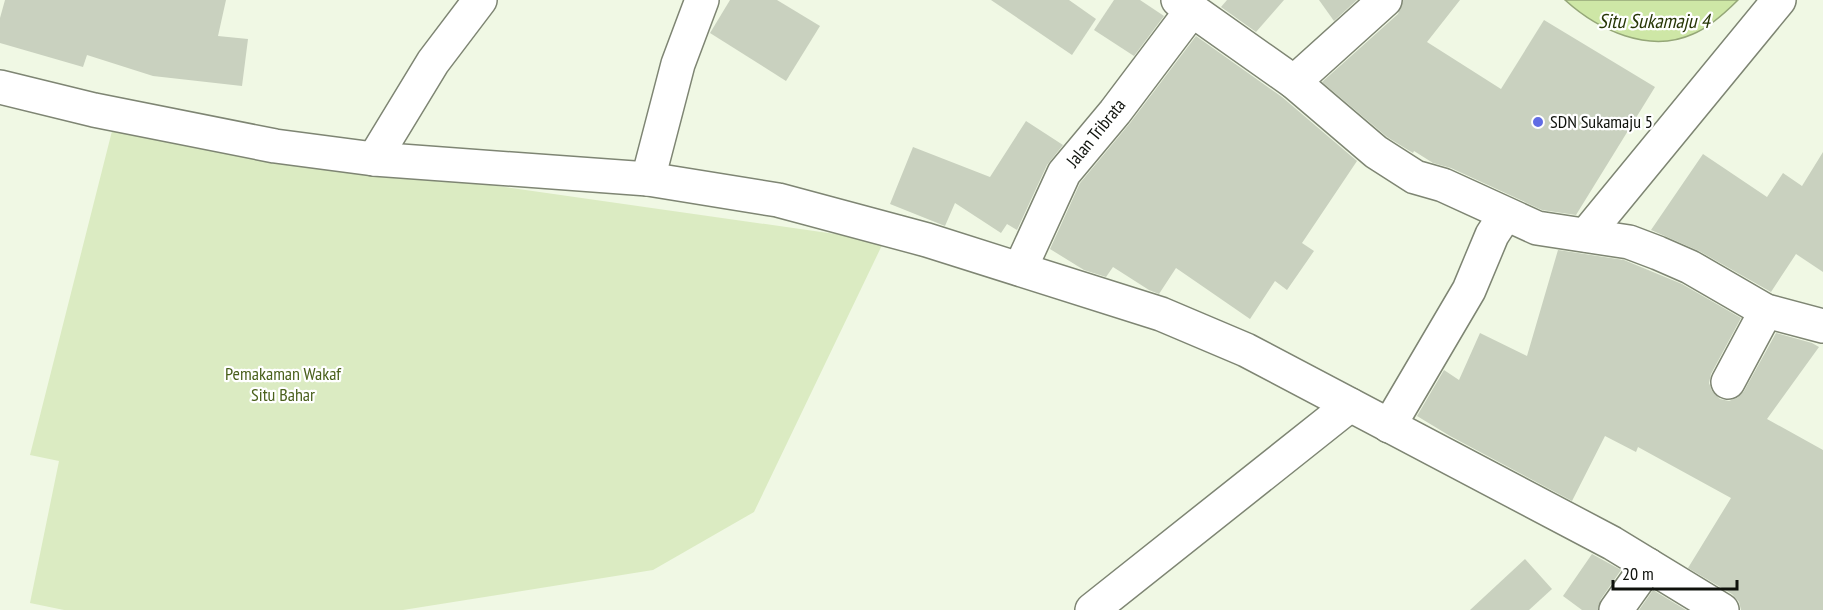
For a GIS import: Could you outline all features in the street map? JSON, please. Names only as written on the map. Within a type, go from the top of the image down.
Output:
[{"type":"street","points":[[374,159],[433,62],[480,0]]},
{"type":"street","points":[[648,179],[678,64],[702,0]]},
{"type":"street","points":[[1294,82],[1385,0]]},
{"type":"street","points":[[1586,235],[1779,0]]},
{"type":"street","points":[[1200,7],[1390,162],[1415,177],[1443,185],[1537,228],[1629,242],[1690,267],[1766,310],[1823,326]]},
{"type":"street","name":"Jalan Tribrata","points":[[1020,269],[1064,173],[1200,7]]},
{"type":"street","points":[[0,87],[94,110],[275,146],[374,159],[648,179],[778,200],[927,240],[1161,314],[1246,350],[1612,543],[1722,610]]},
{"type":"street","points":[[1389,426],[1469,290],[1492,235],[1505,215]]},
{"type":"street","points":[[1728,382],[1766,310]]},
{"type":"street","points":[[1092,610],[1350,405]]},
{"type":"street","points":[[1616,610],[1648,565]]},
{"type":"green space","name":"Pemakaman Wakaf Situ Bahar","points":[[112,131],[884,241],[754,512],[653,570],[403,610],[64,610],[30,603],[59,461],[30,455]]},
{"type":"water","name":"Situ Sukamaju 4","points":[[1565,0],[1738,0],[1717,19],[1699,31],[1676,40],[1659,41],[1625,36],[1608,29],[1578,11]]},
{"type":"building","points":[[5,0],[226,0],[218,36],[248,39],[242,86],[153,76],[87,55],[83,67],[0,43],[0,18]]},
{"type":"building","points":[[730,0],[777,0],[820,26],[786,81],[710,33]]},
{"type":"building","points":[[991,0],[1069,0],[1096,19],[1072,55]]},
{"type":"building","points":[[1114,0],[1140,0],[1164,16],[1134,56],[1094,30]]},
{"type":"building","points":[[1227,0],[1284,0],[1256,32],[1221,7]]},
{"type":"building","points":[[1319,0],[1357,0],[1334,21]]},
{"type":"building","name":"SDN Sukamaju 5","points":[[1403,0],[1460,0],[1427,42],[1501,89],[1544,20],[1655,87],[1576,215],[1542,210],[1451,168],[1433,163],[1414,151],[1413,153],[1387,137],[1322,82],[1398,14]]},
{"type":"building","points":[[1196,36],[1282,97],[1357,161],[1302,243],[1314,251],[1287,290],[1275,281],[1250,319],[1176,268],[1159,294],[1113,267],[1106,277],[1084,270],[1050,249],[1080,183],[1130,123]]},
{"type":"building","points":[[1026,121],[1063,145],[1047,165],[1017,230],[1007,224],[1001,233],[955,203],[945,226],[890,204],[913,147],[990,177]]},
{"type":"building","points":[[1823,152],[1823,272],[1796,254],[1771,292],[1699,251],[1651,230],[1703,154],[1767,197],[1783,173],[1802,186]]},
{"type":"building","points":[[1558,250],[1624,260],[1682,284],[1741,318],[1711,374],[1709,383],[1712,391],[1720,399],[1729,401],[1737,398],[1744,391],[1776,333],[1819,347],[1767,419],[1823,450],[1823,610],[1741,610],[1739,602],[1732,594],[1688,568],[1731,498],[1638,447],[1636,452],[1605,436],[1572,501],[1417,416],[1444,370],[1459,380],[1480,333],[1527,356]]},
{"type":"building","points":[[1592,554],[1621,570],[1601,599],[1598,610],[1582,610],[1563,596]]},
{"type":"building","points":[[1525,559],[1552,589],[1529,610],[1470,610]]},
{"type":"building","points":[[1653,590],[1686,610],[1639,610]]},
{"type":"place","name":"SDN Sukamaju 5","points":[[1538,122]]}]
